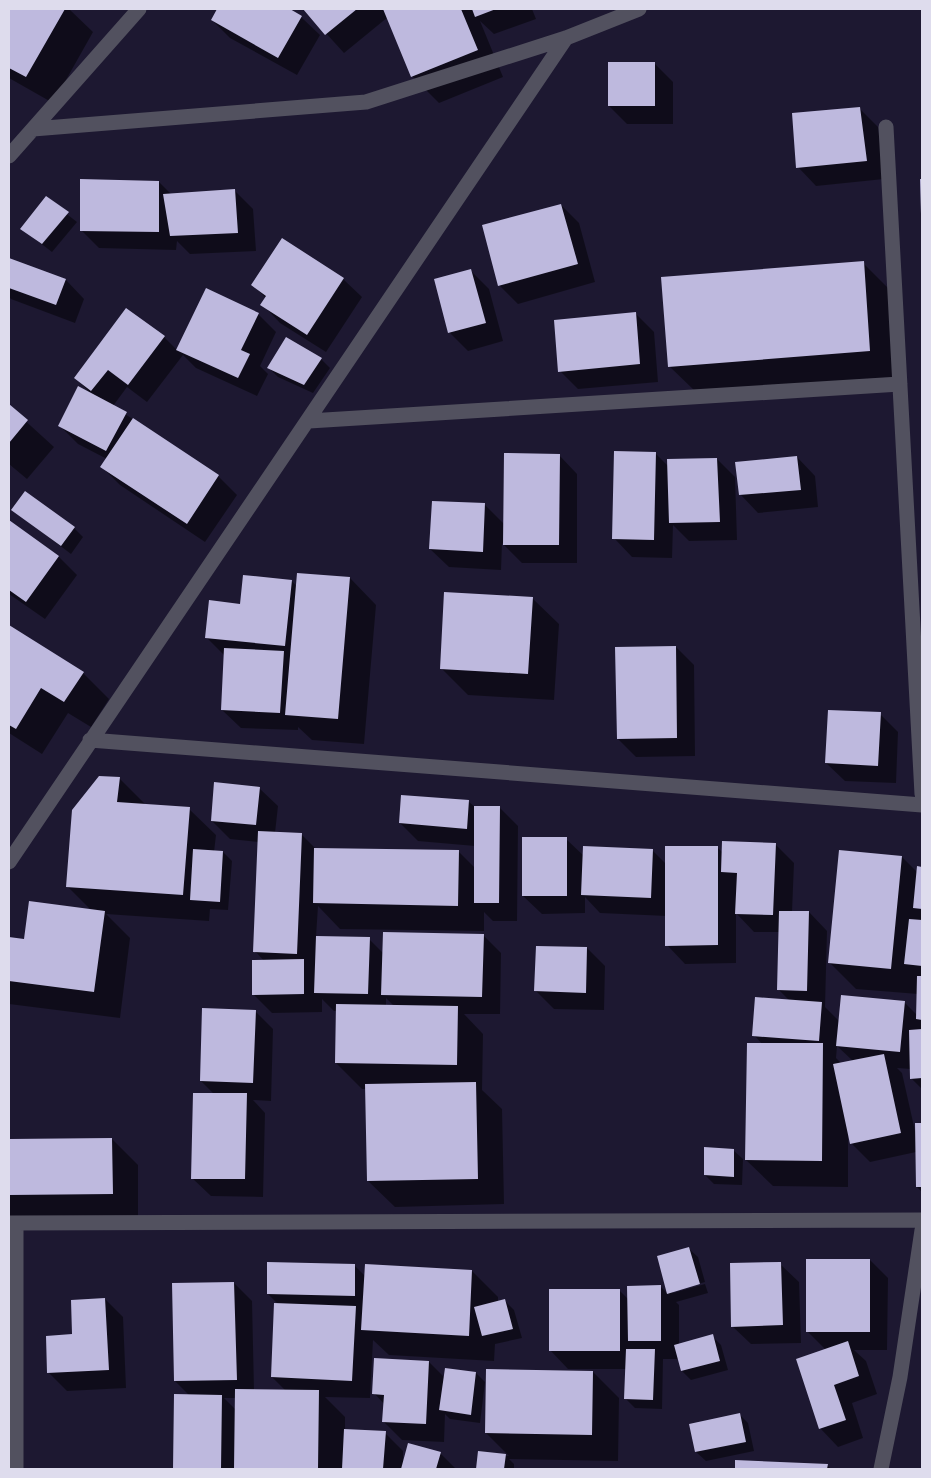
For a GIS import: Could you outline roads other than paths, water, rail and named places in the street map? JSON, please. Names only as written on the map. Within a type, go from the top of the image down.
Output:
[{"type":"street","points":[[9,156],[139,9]]},
{"type":"street","points":[[33,129],[366,102],[566,38],[639,9]]},
{"type":"street","points":[[9,862],[90,740],[309,421],[566,38]]},
{"type":"street","points":[[886,126],[922,794]]},
{"type":"street","points":[[309,421],[900,384]]},
{"type":"street","points":[[90,740],[922,805]]},
{"type":"street","points":[[16,1469],[13,1223],[922,1220]]},
{"type":"street","points":[[881,1469],[900,1377],[922,1230]]}]
